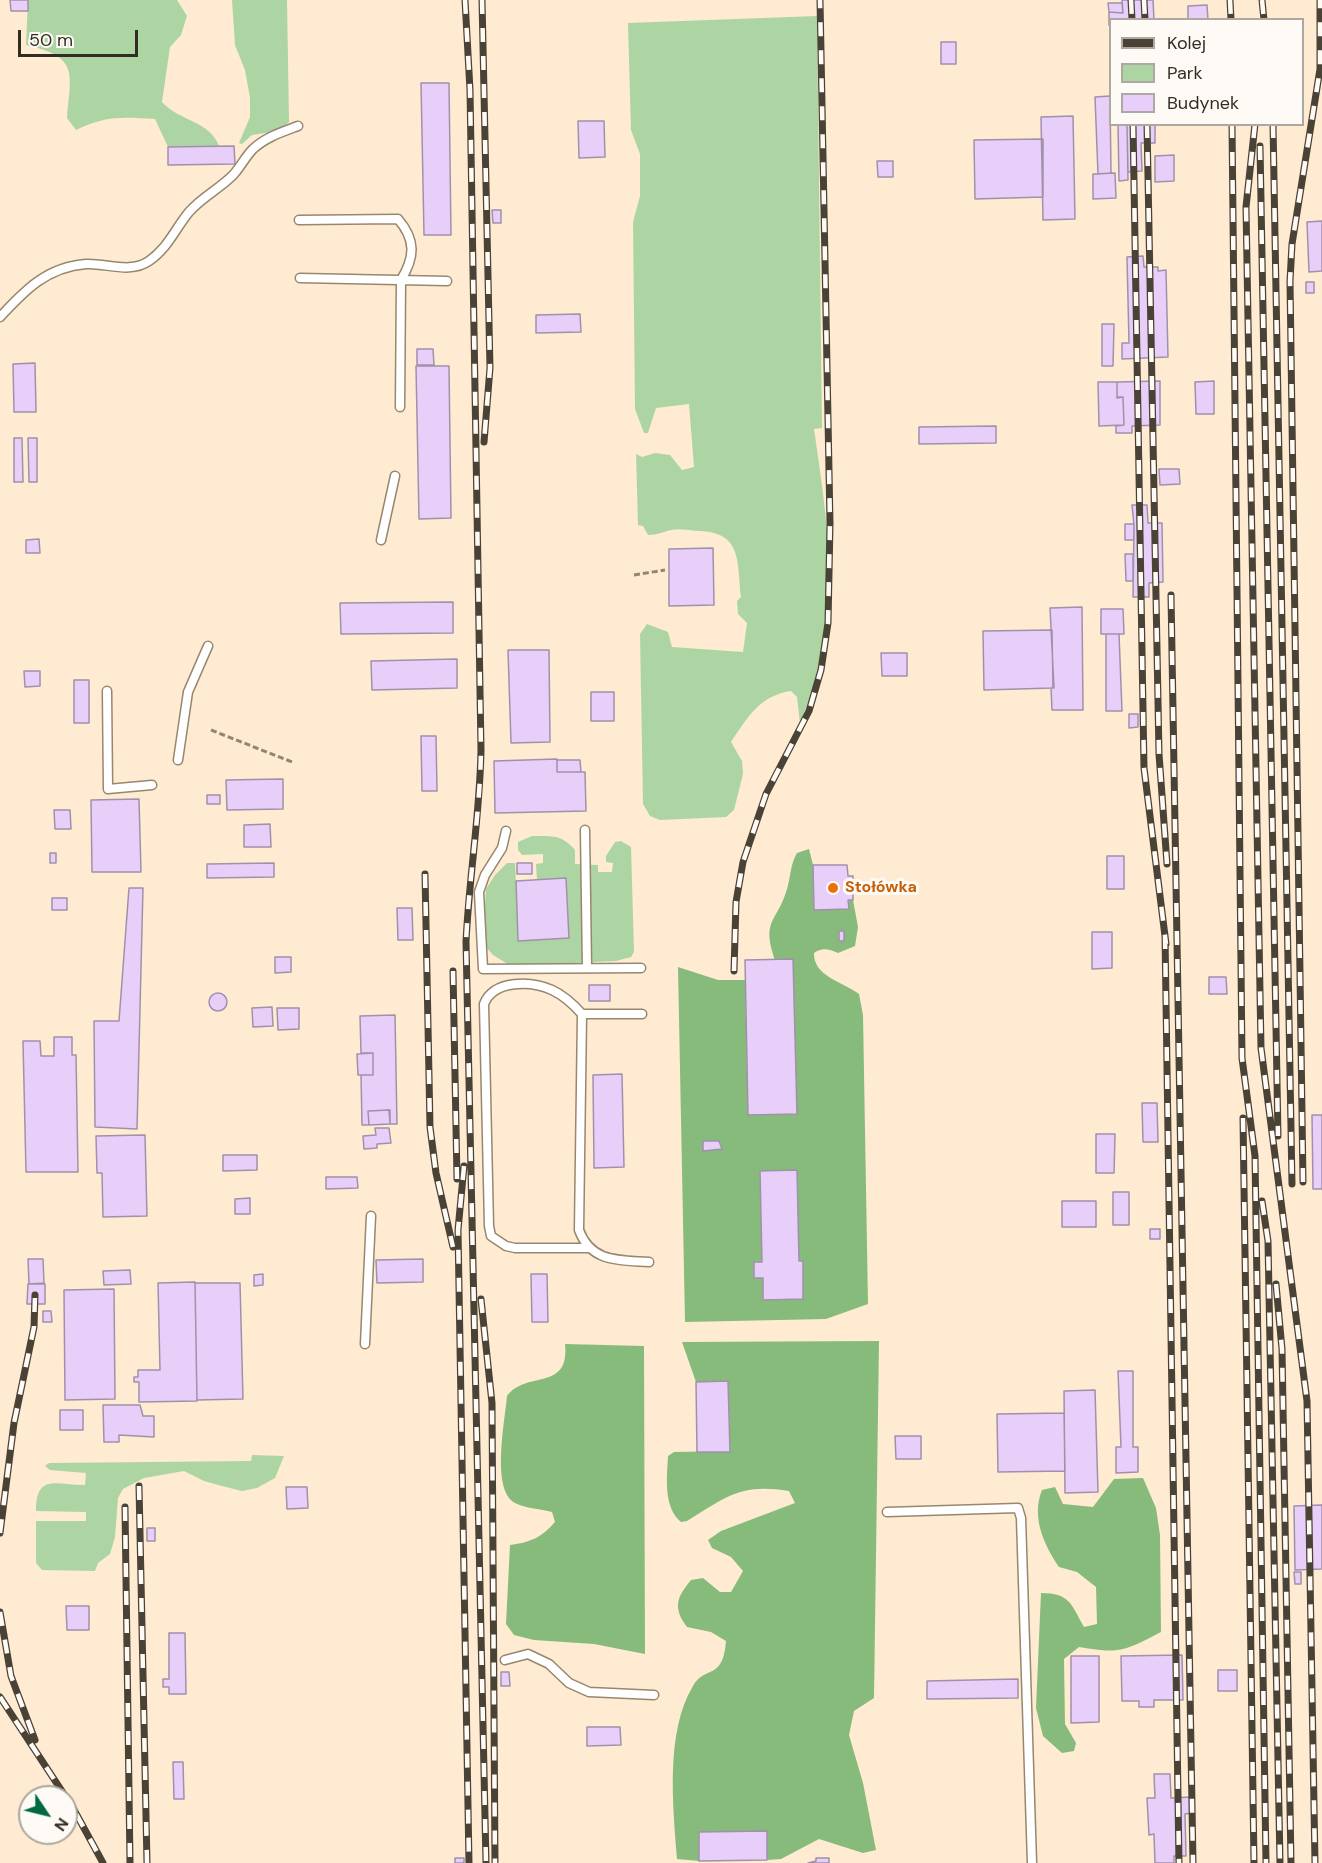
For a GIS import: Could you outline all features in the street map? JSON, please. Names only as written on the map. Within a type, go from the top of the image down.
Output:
[{"type":"lane","points":[[0,317],[27,287],[54,270],[88,264],[119,268],[147,263],[171,241],[188,214],[207,194],[233,175],[253,149],[272,135],[298,126]]},
{"type":"lane","points":[[299,220],[398,219],[408,231],[413,247],[411,264],[401,280],[400,407]]},
{"type":"lane","points":[[300,278],[447,281]]},
{"type":"lane","points":[[381,540],[395,476]]},
{"type":"lane","points":[[178,760],[188,692],[208,646]]},
{"type":"lane","points":[[107,692],[108,789],[152,785]]},
{"type":"lane","points":[[585,830],[587,968]]},
{"type":"lane","points":[[506,831],[502,848],[485,875],[479,892],[483,969],[641,968]]},
{"type":"lane","points":[[589,1248],[506,1246],[491,1236],[484,1004],[487,997],[504,986],[537,985],[563,996],[582,1014],[642,1014]]},
{"type":"lane","points":[[582,1014],[579,1230],[589,1248],[604,1258],[649,1262]]},
{"type":"lane","points":[[365,1344],[371,1216]]},
{"type":"lane","points":[[887,1512],[1018,1508],[1021,1518],[1032,1863]]},
{"type":"lane","points":[[505,1660],[528,1654],[549,1664],[569,1683],[589,1692],[654,1695]]},
{"type":"path","points":[[634,575],[665,570]]},
{"type":"path","points":[[211,730],[292,762]]},
{"type":"green space","points":[[28,0],[177,0],[187,16],[181,35],[170,47],[162,102],[209,131],[219,146],[168,147],[155,119],[106,119],[76,130],[67,118],[70,89],[68,69],[55,55],[26,45]]},
{"type":"green space","points":[[232,0],[287,0],[289,122],[279,131],[252,135],[242,144],[239,143],[250,117],[250,98],[245,70],[235,45]]},
{"type":"green space","points":[[817,16],[822,428],[814,429],[828,549],[829,598],[823,648],[800,724],[797,697],[791,691],[762,703],[743,724],[731,742],[742,761],[743,774],[734,810],[726,817],[660,820],[650,816],[643,804],[640,634],[647,624],[668,632],[672,647],[743,652],[747,623],[738,614],[737,601],[741,597],[738,562],[731,544],[724,537],[714,533],[678,529],[648,535],[643,526],[638,525],[636,454],[642,457],[655,453],[670,455],[682,470],[694,467],[689,404],[656,408],[648,433],[644,433],[635,409],[633,222],[640,196],[640,154],[631,130],[628,23]]},
{"type":"green space","points":[[532,836],[556,837],[565,841],[575,850],[575,864],[598,865],[598,872],[612,872],[613,863],[606,862],[606,856],[615,842],[621,841],[631,847],[634,952],[631,957],[616,961],[511,966],[493,955],[487,948],[483,937],[486,889],[507,863],[515,863],[519,941],[569,938],[566,879],[537,880],[536,864],[543,863],[543,854],[522,855],[518,850],[518,842]]},
{"type":"green space","points":[[809,849],[813,865],[814,910],[848,909],[848,900],[853,900],[858,927],[855,946],[838,953],[826,949],[814,953],[818,967],[824,973],[859,994],[863,1015],[868,1304],[826,1319],[685,1322],[678,967],[718,980],[745,980],[748,1114],[796,1114],[793,959],[775,960],[771,947],[770,928],[787,889],[795,857],[797,853]]},
{"type":"green space","points":[[879,1341],[874,1698],[854,1711],[849,1735],[863,1783],[876,1850],[863,1853],[819,1839],[781,1859],[767,1860],[767,1831],[700,1832],[699,1861],[677,1859],[673,1770],[678,1725],[693,1686],[721,1662],[726,1641],[711,1632],[687,1627],[678,1609],[679,1598],[691,1580],[703,1578],[720,1592],[731,1592],[743,1571],[731,1557],[712,1548],[708,1540],[721,1531],[795,1503],[789,1491],[758,1489],[735,1494],[687,1521],[681,1522],[675,1516],[667,1491],[668,1456],[674,1452],[730,1451],[728,1382],[696,1382],[682,1342]]},
{"type":"green space","points":[[565,1344],[644,1346],[645,1654],[594,1644],[534,1640],[514,1635],[506,1624],[510,1545],[535,1538],[555,1522],[552,1512],[516,1503],[506,1493],[502,1481],[501,1451],[507,1396],[515,1388],[554,1375],[561,1369],[565,1359]]},
{"type":"green space","points":[[252,1455],[284,1456],[275,1478],[257,1488],[242,1491],[204,1481],[184,1471],[144,1478],[123,1489],[118,1498],[115,1537],[110,1554],[98,1563],[95,1571],[42,1570],[36,1563],[36,1521],[86,1521],[86,1512],[36,1511],[37,1499],[44,1486],[57,1483],[85,1485],[86,1473],[50,1470],[45,1466],[49,1463],[251,1461]]},
{"type":"green space","points":[[1143,1478],[1156,1508],[1160,1535],[1161,1632],[1122,1649],[1104,1650],[1079,1647],[1064,1659],[1065,1724],[1076,1743],[1074,1751],[1062,1753],[1043,1736],[1036,1708],[1041,1593],[1058,1595],[1068,1601],[1084,1627],[1097,1624],[1096,1587],[1077,1572],[1059,1567],[1048,1549],[1041,1530],[1039,1500],[1042,1490],[1055,1487],[1063,1504],[1093,1507],[1114,1479]]},
{"type":"building","points":[[10,0],[28,0],[28,11],[11,11]]},
{"type":"building","points":[[1122,0],[1153,0],[1154,18],[1109,18],[1109,12],[1123,13]]},
{"type":"building","points":[[1108,3],[1122,3],[1123,13],[1109,12]]},
{"type":"building","points":[[1207,5],[1208,18],[1188,18],[1188,6]]},
{"type":"building","points":[[941,42],[956,42],[956,64],[941,64]]},
{"type":"building","points":[[421,83],[449,83],[451,235],[424,235]]},
{"type":"building","points":[[1109,96],[1111,173],[1098,174],[1095,97]]},
{"type":"building","points":[[1073,116],[1075,219],[1043,220],[1041,117]]},
{"type":"building","points":[[578,121],[604,121],[605,157],[579,158]]},
{"type":"building","points":[[1118,126],[1127,126],[1128,180],[1119,181]]},
{"type":"building","points":[[1127,126],[1155,126],[1155,143],[1141,143],[1142,171],[1128,172]]},
{"type":"building","points":[[1043,139],[1043,197],[975,199],[974,140]]},
{"type":"building","points":[[234,146],[235,164],[168,165],[168,147]]},
{"type":"building","points":[[1174,155],[1174,181],[1155,182],[1155,156]]},
{"type":"building","points":[[877,161],[893,161],[893,177],[878,177]]},
{"type":"building","points":[[1115,173],[1116,198],[1093,199],[1093,174]]},
{"type":"building","points":[[492,210],[501,210],[501,223],[493,223]]},
{"type":"building","points":[[1322,221],[1322,271],[1309,272],[1307,222]]},
{"type":"building","points":[[1143,256],[1144,267],[1158,267],[1158,271],[1166,270],[1168,357],[1122,359],[1122,343],[1129,343],[1127,257]]},
{"type":"building","points":[[1306,282],[1314,282],[1314,293],[1306,293]]},
{"type":"building","points":[[580,314],[581,332],[536,333],[536,315]]},
{"type":"building","points":[[1102,324],[1114,324],[1113,366],[1102,366]]},
{"type":"building","points":[[417,349],[433,349],[434,365],[417,365]]},
{"type":"building","points":[[35,363],[36,412],[14,412],[13,364]]},
{"type":"building","points":[[416,366],[449,366],[451,518],[419,519]]},
{"type":"building","points":[[1160,381],[1160,425],[1132,426],[1132,433],[1116,433],[1116,426],[1124,425],[1123,397],[1117,397],[1117,382]]},
{"type":"building","points":[[1214,381],[1214,414],[1196,414],[1195,382]]},
{"type":"building","points":[[1098,382],[1117,382],[1117,398],[1123,397],[1124,425],[1099,426]]},
{"type":"building","points":[[996,426],[996,443],[919,444],[919,427]]},
{"type":"building","points":[[14,438],[22,438],[23,482],[14,482]]},
{"type":"building","points":[[28,438],[37,438],[37,482],[29,482]]},
{"type":"building","points":[[1159,469],[1179,469],[1180,484],[1160,485]]},
{"type":"building","points":[[1132,505],[1147,505],[1148,523],[1162,523],[1163,582],[1149,583],[1149,597],[1133,597]]},
{"type":"building","points":[[1125,524],[1134,524],[1134,540],[1125,540]]},
{"type":"building","points":[[39,539],[40,553],[26,553],[26,540]]},
{"type":"building","points":[[713,548],[714,605],[669,606],[669,549]]},
{"type":"building","points":[[1125,554],[1133,554],[1133,581],[1126,581]]},
{"type":"building","points":[[453,602],[453,633],[341,634],[340,603]]},
{"type":"building","points":[[1082,607],[1083,710],[1052,710],[1051,688],[1054,688],[1050,608]]},
{"type":"building","points":[[1101,609],[1123,609],[1124,634],[1101,634]]},
{"type":"building","points":[[1052,630],[1053,688],[984,690],[983,631]]},
{"type":"building","points":[[1106,634],[1119,634],[1122,711],[1106,711]]},
{"type":"building","points":[[508,650],[549,650],[550,742],[511,743]]},
{"type":"building","points":[[881,653],[907,653],[907,676],[882,676]]},
{"type":"building","points":[[457,659],[457,688],[372,690],[371,661]]},
{"type":"building","points":[[24,671],[40,671],[40,686],[25,687]]},
{"type":"building","points":[[74,680],[89,680],[89,723],[74,723]]},
{"type":"building","points":[[591,692],[614,692],[614,721],[591,721]]},
{"type":"building","points":[[1129,714],[1138,714],[1138,727],[1129,728]]},
{"type":"building","points":[[421,736],[436,736],[437,791],[422,791]]},
{"type":"building","points":[[557,759],[557,772],[585,772],[586,811],[495,813],[494,761]]},
{"type":"building","points":[[557,760],[580,760],[581,772],[557,772]]},
{"type":"building","points":[[283,779],[283,809],[227,810],[226,780]]},
{"type":"building","points":[[207,795],[220,795],[220,804],[207,804]]},
{"type":"building","points":[[139,799],[141,872],[92,872],[91,800]]},
{"type":"building","points":[[54,810],[70,810],[71,829],[55,829]]},
{"type":"building","points":[[270,824],[271,847],[244,847],[244,825]]},
{"type":"building","points":[[50,853],[56,853],[56,863],[50,863]]},
{"type":"building","points":[[1107,856],[1124,856],[1124,889],[1107,889]]},
{"type":"building","points":[[274,863],[274,877],[207,878],[207,864]]},
{"type":"building","points":[[517,863],[532,863],[532,874],[517,874]]},
{"type":"building","points":[[813,865],[847,865],[848,876],[853,876],[853,900],[848,900],[849,909],[814,910]]},
{"type":"building","points":[[566,878],[569,938],[518,941],[516,881]]},
{"type":"building","points":[[129,888],[143,888],[137,1129],[95,1127],[94,1021],[119,1021]]},
{"type":"building","points":[[52,898],[67,898],[67,910],[52,910]]},
{"type":"building","points":[[397,908],[412,908],[413,940],[398,940]]},
{"type":"building","points":[[839,931],[844,931],[844,941],[839,941]]},
{"type":"building","points":[[1092,932],[1112,932],[1112,968],[1092,969]]},
{"type":"building","points":[[275,957],[291,957],[291,972],[275,973]]},
{"type":"building","points":[[793,959],[797,1114],[748,1115],[745,960]]},
{"type":"building","points":[[1209,977],[1226,977],[1227,994],[1209,994]]},
{"type":"building","points":[[589,985],[610,985],[610,1001],[589,1001]]},
{"type":"building","points":[[218,993],[224,996],[227,1002],[224,1008],[218,1011],[212,1008],[209,1002],[212,996]]},
{"type":"building","points":[[272,1007],[273,1026],[253,1027],[252,1008]]},
{"type":"building","points":[[277,1008],[299,1008],[299,1029],[278,1030]]},
{"type":"building","points":[[395,1015],[397,1124],[390,1124],[390,1110],[368,1111],[369,1125],[362,1125],[361,1075],[373,1075],[373,1053],[361,1053],[360,1016]]},
{"type":"building","points":[[54,1037],[72,1037],[72,1055],[76,1055],[78,1172],[26,1172],[23,1041],[40,1041],[41,1056],[54,1056]]},
{"type":"building","points":[[373,1053],[373,1075],[358,1075],[357,1054]]},
{"type":"building","points":[[622,1074],[624,1167],[594,1168],[593,1075]]},
{"type":"building","points":[[1142,1103],[1157,1103],[1158,1142],[1143,1142]]},
{"type":"building","points":[[389,1110],[390,1124],[369,1125],[368,1111]]},
{"type":"building","points":[[1312,1115],[1322,1115],[1322,1189],[1313,1189]]},
{"type":"building","points":[[375,1128],[389,1128],[391,1143],[377,1144],[377,1148],[364,1149],[363,1136],[376,1135]]},
{"type":"building","points":[[1096,1134],[1115,1134],[1114,1173],[1096,1173]]},
{"type":"building","points":[[145,1135],[147,1216],[103,1217],[102,1173],[97,1173],[96,1136]]},
{"type":"building","points":[[703,1141],[719,1141],[722,1149],[703,1151]]},
{"type":"building","points":[[223,1155],[257,1155],[257,1170],[223,1171]]},
{"type":"building","points":[[797,1170],[799,1261],[803,1261],[803,1299],[763,1300],[763,1278],[754,1278],[754,1262],[762,1262],[760,1171]]},
{"type":"building","points":[[326,1177],[357,1177],[358,1188],[326,1189]]},
{"type":"building","points":[[1113,1192],[1129,1192],[1129,1225],[1113,1225]]},
{"type":"building","points":[[250,1198],[250,1214],[235,1214],[235,1199]]},
{"type":"building","points":[[1062,1201],[1096,1201],[1096,1227],[1062,1227]]},
{"type":"building","points":[[1150,1229],[1160,1229],[1160,1239],[1150,1239]]},
{"type":"building","points":[[28,1259],[43,1259],[44,1283],[29,1284]]},
{"type":"building","points":[[423,1259],[423,1282],[377,1283],[376,1260]]},
{"type":"building","points":[[130,1270],[131,1284],[104,1285],[103,1271]]},
{"type":"building","points":[[263,1274],[263,1285],[254,1286],[254,1275]]},
{"type":"building","points":[[531,1274],[547,1274],[548,1322],[532,1322]]},
{"type":"building","points":[[195,1282],[197,1401],[139,1402],[139,1382],[134,1382],[134,1377],[138,1377],[138,1370],[160,1370],[158,1283]]},
{"type":"building","points":[[195,1283],[240,1283],[243,1399],[197,1400]]},
{"type":"building","points":[[28,1284],[45,1284],[45,1304],[27,1304]]},
{"type":"building","points":[[114,1289],[115,1399],[65,1400],[64,1290]]},
{"type":"building","points":[[43,1311],[51,1311],[52,1322],[43,1322]]},
{"type":"building","points":[[1118,1371],[1133,1371],[1133,1447],[1138,1447],[1138,1472],[1116,1473],[1116,1447],[1121,1447]]},
{"type":"building","points":[[728,1381],[730,1452],[697,1452],[696,1382]]},
{"type":"building","points":[[1095,1390],[1098,1492],[1065,1493],[1064,1391]]},
{"type":"building","points":[[103,1405],[140,1405],[143,1416],[154,1416],[154,1437],[119,1435],[119,1442],[104,1442]]},
{"type":"building","points":[[60,1410],[83,1410],[83,1430],[60,1430]]},
{"type":"building","points":[[1064,1413],[1065,1471],[998,1472],[997,1414]]},
{"type":"building","points":[[895,1436],[921,1436],[921,1459],[896,1459]]},
{"type":"building","points":[[286,1487],[307,1487],[308,1508],[287,1509]]},
{"type":"building","points":[[1322,1505],[1322,1569],[1295,1570],[1294,1506]]},
{"type":"building","points":[[147,1528],[155,1528],[155,1541],[147,1541]]},
{"type":"building","points":[[1294,1572],[1301,1572],[1301,1584],[1295,1584]]},
{"type":"building","points":[[66,1606],[89,1606],[89,1630],[67,1630]]},
{"type":"building","points":[[169,1633],[185,1633],[186,1694],[169,1694],[169,1687],[163,1687],[163,1679],[169,1679]]},
{"type":"building","points":[[1182,1655],[1183,1700],[1154,1700],[1154,1707],[1139,1707],[1139,1701],[1122,1701],[1121,1656]]},
{"type":"building","points":[[1071,1656],[1099,1656],[1099,1722],[1071,1723]]},
{"type":"building","points":[[1218,1670],[1237,1670],[1237,1691],[1218,1691]]},
{"type":"building","points":[[501,1672],[509,1672],[510,1686],[501,1686]]},
{"type":"building","points":[[1018,1679],[1018,1698],[927,1699],[927,1681]]},
{"type":"building","points":[[587,1727],[620,1727],[621,1745],[587,1746]]},
{"type":"building","points":[[173,1762],[183,1762],[184,1799],[174,1799]]},
{"type":"building","points":[[1154,1774],[1170,1774],[1171,1798],[1191,1797],[1192,1813],[1185,1814],[1186,1856],[1174,1856],[1174,1863],[1155,1863],[1154,1834],[1149,1835],[1147,1798],[1155,1798]]},
{"type":"building","points":[[767,1831],[767,1860],[699,1861],[699,1832]]},
{"type":"building","points":[[455,1858],[464,1858],[464,1863],[455,1863]]},
{"type":"building","points":[[816,1858],[829,1858],[829,1863],[808,1863],[816,1861]]},
{"type":"railway","points":[[465,0],[470,90],[481,750],[466,942],[486,1863]]},
{"type":"railway","points":[[482,0],[490,368],[484,442]]},
{"type":"railway","points":[[734,971],[736,902],[743,862],[766,794],[809,711],[821,670],[828,623],[830,523],[820,0]]},
{"type":"railway","points":[[1131,0],[1132,18]]},
{"type":"railway","points":[[1144,0],[1145,18]]},
{"type":"railway","points":[[1230,0],[1231,18]]},
{"type":"railway","points":[[1262,0],[1264,18]]},
{"type":"railway","points":[[1303,1182],[1290,281],[1292,244],[1320,69],[1320,0]]},
{"type":"railway","points":[[1133,126],[1144,768],[1166,944]]},
{"type":"railway","points":[[1147,126],[1159,754],[1167,864]]},
{"type":"railway","points":[[1232,126],[1242,1058],[1255,1156],[1266,1863]]},
{"type":"railway","points":[[1255,126],[1246,207],[1261,1048],[1307,1401],[1315,1863]]},
{"type":"railway","points":[[1273,126],[1292,1184]]},
{"type":"railway","points":[[1260,146],[1278,1136]]},
{"type":"railway","points":[[1171,595],[1193,1863]]},
{"type":"railway","points":[[425,874],[430,1127],[436,1173],[453,1247]]},
{"type":"railway","points":[[1165,935],[1179,1863]]},
{"type":"railway","points":[[453,971],[457,1179]]},
{"type":"railway","points":[[1243,1118],[1254,1863]]},
{"type":"railway","points":[[464,1166],[458,1230],[469,1863]]},
{"type":"railway","points":[[1262,1201],[1268,1241],[1280,1863]]},
{"type":"railway","points":[[1276,1284],[1282,1349],[1291,1863]]},
{"type":"railway","points":[[0,1533],[14,1423],[34,1327],[35,1295]]},
{"type":"railway","points":[[481,1299],[492,1403],[495,1863]]},
{"type":"railway","points":[[139,1486],[147,1863]]},
{"type":"railway","points":[[125,1507],[130,1863]]},
{"type":"railway","points":[[0,1612],[11,1676],[35,1740]]},
{"type":"railway","points":[[0,1697],[73,1808],[103,1863]]},
{"type":"place","name":"Stołówka","points":[[833,888]]}]
